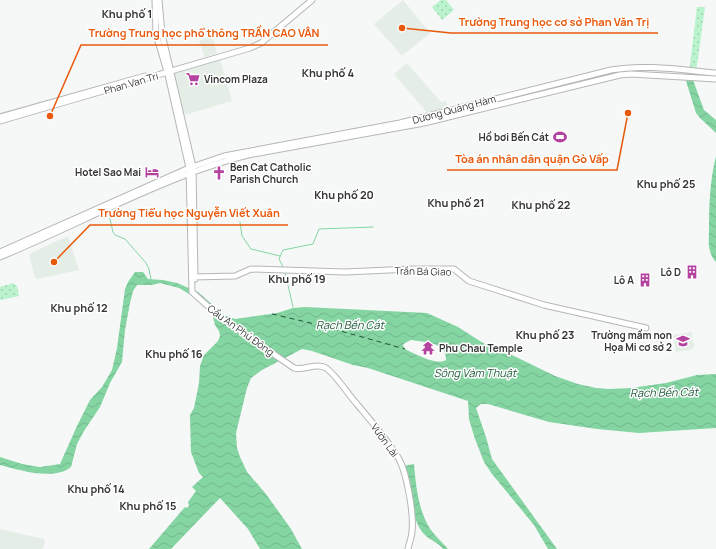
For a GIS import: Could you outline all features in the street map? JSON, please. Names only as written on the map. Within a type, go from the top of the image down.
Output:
[{"type":"street","points":[[155,0],[156,34],[169,71]]},
{"type":"street","points":[[159,0],[162,34],[191,170],[193,277]]},
{"type":"street","points":[[102,90],[151,74],[169,71],[250,48],[261,43],[307,0]]},
{"type":"street","points":[[285,21],[312,0]]},
{"type":"street","points":[[631,67],[631,74]]},
{"type":"street","name":"Dương Quảng Hàm","points":[[397,126],[603,71],[631,67],[716,72]]},
{"type":"street","name":"Phan Van Tri","points":[[0,121],[42,107],[169,71]]},
{"type":"street","name":"Dương Quảng Hàm","points":[[0,257],[65,222],[224,156],[451,117],[612,77],[631,74],[716,79]]},
{"type":"street","points":[[0,117],[42,107]]},
{"type":"street","name":"Dương Quảng Hàm","points":[[0,252],[24,244]]},
{"type":"street","name":"Trần Bá Giao","points":[[193,277],[235,276],[251,269],[291,269],[345,272],[454,269],[469,281],[544,305],[646,328]]},
{"type":"street","name":"Cầu An Phú Đông","points":[[193,277],[193,289],[198,294],[222,315],[295,368]]},
{"type":"street","name":"Vườn Lài","points":[[295,368],[304,369],[319,366],[330,371],[375,426],[398,459],[405,477],[412,514],[412,531],[408,549]]},
{"type":"shaded area","points":[[403,0],[430,33],[402,56],[374,24]]},
{"type":"shaded area","points":[[441,0],[446,0],[454,10],[442,20],[432,7]]},
{"type":"shaded area","points":[[697,7],[705,7],[696,73],[689,73]]},
{"type":"shaded area","points":[[212,36],[217,53],[205,57],[199,41]]},
{"type":"shaded area","name":"Vincom Plaza","points":[[220,59],[232,101],[185,115],[173,73]]},
{"type":"shaded area","points":[[407,63],[441,102],[446,101],[449,111],[429,115],[394,74]]},
{"type":"shaded area","points":[[68,236],[79,270],[38,279],[35,278],[29,254]]},
{"type":"shaded area","points":[[13,283],[17,286],[19,296],[0,300],[0,287]]},
{"type":"shaded area","name":"Trường mầm non Họa Mi cơ sở 2","points":[[692,332],[694,347],[690,350],[676,352],[673,335]]},
{"type":"shaded area","points":[[0,529],[44,539],[45,542],[42,549],[0,549]]},
{"type":"water","points":[[693,80],[704,110],[716,120],[716,133],[696,113],[686,81]]},
{"type":"water","points":[[716,156],[716,262],[710,252],[709,246],[709,211],[712,174]]},
{"type":"water","name":"Sông Vàm Thuật","points":[[135,272],[143,272],[148,279],[177,283],[198,292],[224,315],[235,319],[305,307],[427,313],[458,327],[498,351],[512,355],[555,376],[578,384],[596,388],[631,388],[666,383],[697,375],[716,374],[716,428],[639,433],[597,429],[549,422],[488,404],[481,404],[476,408],[492,459],[557,549],[548,549],[534,525],[484,462],[469,419],[468,401],[368,368],[353,365],[302,349],[262,370],[251,378],[247,388],[236,433],[237,448],[247,472],[266,494],[291,529],[302,549],[260,549],[248,529],[220,498],[171,549],[149,549],[185,507],[187,508],[189,506],[188,502],[196,491],[192,487],[203,477],[199,473],[191,452],[190,415],[194,408],[199,383],[200,366],[204,355],[218,341],[220,336],[215,325],[211,309],[203,302],[179,288],[160,283],[152,285],[137,285],[133,291],[125,330],[122,362],[110,383],[100,407],[77,444],[71,467],[64,471],[46,474],[26,472],[0,465],[0,457],[22,464],[40,467],[60,464],[90,400],[102,387],[112,370],[117,348],[125,289]],"holes":[[[411,340],[428,342],[439,346],[443,350],[446,360],[437,362],[405,349],[403,345]]]},
{"type":"water","points":[[414,464],[418,497],[425,520],[433,533],[448,549],[443,549],[426,536],[416,521],[410,502],[403,466]]},
{"type":"waterway","points":[[108,211],[113,232],[115,235],[125,239],[146,263],[151,279]]},
{"type":"waterway","points":[[240,222],[242,236],[251,249],[280,256]]},
{"type":"waterway","points":[[284,269],[279,259],[283,250],[313,244],[319,229],[373,227]]},
{"type":"waterway","points":[[285,272],[293,307]]},
{"type":"ferry route","points":[[272,314],[319,325],[405,349]]},
{"type":"place","name":"Trường Trung học cơ sở Phan Văn Trị","points":[[402,28]]},
{"type":"place","name":"Vincom Plaza","points":[[193,79]]},
{"type":"place","name":"Tòa án nhân dân quận Gò Vấp","points":[[628,113]]},
{"type":"place","name":"Trường Trung học phổ thông TRẦN CAO VÂN","points":[[50,116]]},
{"type":"place","name":"Hồ bơi Bến Cát","points":[[560,137]]},
{"type":"place","name":"Hotel Sao Mai","points":[[152,172]]},
{"type":"place","name":"Ben Cat Catholic Parish Church","points":[[219,173]]},
{"type":"place","name":"Trường Tiểu học Nguyễn Viết Xuân","points":[[54,262]]},
{"type":"place","name":"Lô D","points":[[692,272]]},
{"type":"place","name":"Lô A","points":[[645,280]]},
{"type":"place","name":"Trường mầm non Họa Mi cơ sở 2","points":[[683,341]]},
{"type":"place","name":"Phu Chau Temple","points":[[428,348]]},
{"type":"district","name":"Khu phố 1","points":[[127,13]]},
{"type":"district","name":"Khu phố 4","points":[[328,72]]},
{"type":"district","name":"Khu phố 25","points":[[666,183]]},
{"type":"district","name":"Khu phố 20","points":[[344,194]]},
{"type":"district","name":"Khu phố 21","points":[[456,202]]},
{"type":"district","name":"Khu phố 22","points":[[541,204]]},
{"type":"district","name":"Khu phố 19","points":[[297,278]]},
{"type":"district","name":"Khu phố 12","points":[[79,307]]},
{"type":"district","name":"Khu phố 23","points":[[545,334]]},
{"type":"district","name":"Khu phố 16","points":[[174,353]]},
{"type":"district","name":"Khu phố 14","points":[[96,488]]},
{"type":"district","name":"Khu phố 15","points":[[148,505]]},
{"type":"water label","name":"Rạch Bến Cát","points":[[350,324]]},
{"type":"water label","name":"Rạch Bến Cát","points":[[664,392]]}]
